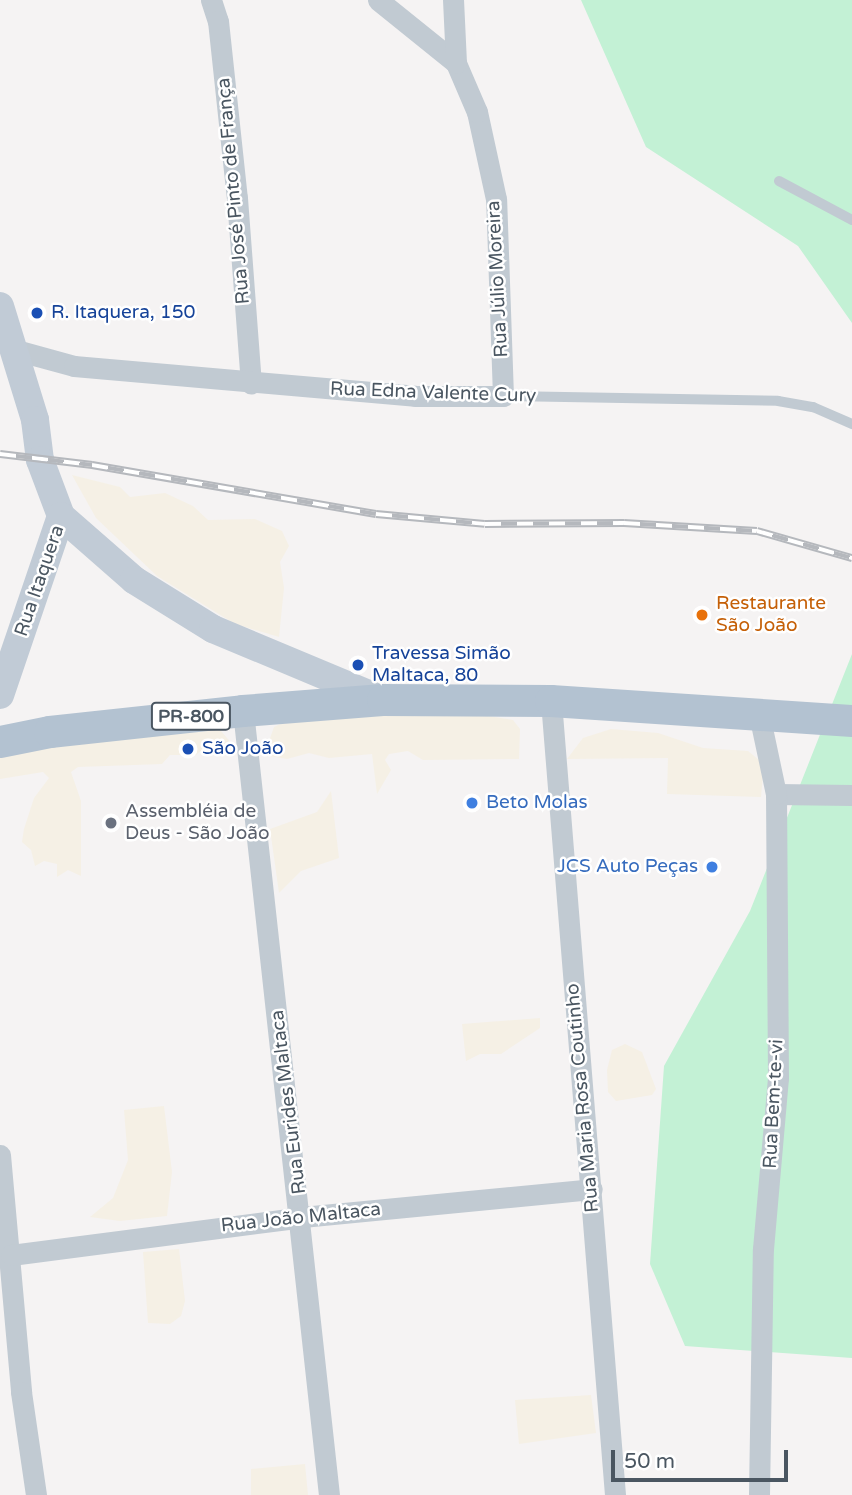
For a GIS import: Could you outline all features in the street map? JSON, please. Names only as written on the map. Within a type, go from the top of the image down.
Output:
[{"type":"main road","name":"Rua Itaquera","points":[[0,306],[36,420],[40,460],[61,516],[0,695]]},
{"type":"main road","points":[[61,516],[134,580],[213,629],[383,700]]},
{"type":"main road","name":"PR-800","points":[[0,742],[50,732],[243,710],[383,700],[551,701],[852,721]]},
{"type":"street","name":"Rua José Pinto de França","points":[[211,0],[218,21],[234,171],[251,383]]},
{"type":"street","points":[[377,0],[456,63]]},
{"type":"street","name":"Rua Júlio Moreira","points":[[453,0],[456,63],[477,112],[496,200],[503,396]]},
{"type":"street","name":"Rua Edna Valente Cury","points":[[12,349],[74,366],[251,383],[415,396],[503,396]]},
{"type":"street","name":"Rua Maria Rosa Coutinho","points":[[551,701],[582,1116],[592,1189],[615,1495]]},
{"type":"street","name":"Rua Eurides Maltaca","points":[[243,710],[302,1217],[330,1495]]},
{"type":"street","name":"Rua Bem-te-vi","points":[[759,714],[776,794],[778,1078],[764,1249],[759,1495]]},
{"type":"street","points":[[776,794],[852,795]]},
{"type":"street","points":[[0,1155],[11,1255],[21,1392],[36,1495]]},
{"type":"street","name":"Rua João Maltaca","points":[[11,1255],[302,1217],[592,1189]]},
{"type":"lane","points":[[779,181],[852,220]]},
{"type":"lane","name":"Rua Edna Valente Cury","points":[[503,396],[778,401],[813,407],[852,424]]},
{"type":"green space","points":[[581,0],[852,0],[852,323],[798,246],[646,147]]},
{"type":"green space","points":[[852,654],[852,1358],[685,1346],[650,1264],[664,1066],[750,911]]},
{"type":"sand","points":[[72,475],[120,487],[130,497],[165,493],[193,506],[208,520],[255,519],[282,531],[289,546],[280,562],[284,588],[279,637],[235,624],[157,576],[96,518]]},
{"type":"sand","points":[[470,713],[513,720],[520,729],[519,759],[423,760],[408,751],[389,754],[385,760],[391,770],[377,794],[372,754],[329,758],[309,753],[287,759],[264,755],[274,727],[297,716]]},
{"type":"sand","points":[[215,724],[233,745],[209,744],[196,755],[170,755],[162,764],[78,767],[71,772],[81,801],[81,876],[68,870],[57,877],[57,864],[44,861],[35,866],[31,850],[22,842],[24,829],[34,798],[49,778],[43,772],[0,779],[0,754]]},
{"type":"sand","points":[[611,729],[658,733],[703,748],[748,751],[764,764],[761,797],[667,794],[668,758],[567,759],[583,738]]},
{"type":"sand","points":[[331,791],[339,858],[301,871],[279,893],[270,829],[317,812]]},
{"type":"sand","points":[[540,1018],[540,1028],[501,1054],[480,1054],[466,1061],[462,1024]]},
{"type":"sand","points":[[625,1044],[642,1052],[656,1089],[652,1095],[616,1101],[608,1092],[607,1070],[612,1050]]},
{"type":"sand","points":[[164,1106],[172,1172],[167,1216],[120,1221],[90,1217],[113,1198],[128,1160],[124,1110]]},
{"type":"sand","points":[[179,1249],[185,1301],[181,1316],[170,1324],[148,1323],[143,1252]]},
{"type":"sand","points":[[591,1395],[596,1433],[519,1444],[515,1400]]},
{"type":"sand","points":[[305,1464],[308,1495],[251,1495],[251,1469]]},
{"type":"railway","points":[[0,454],[92,465],[376,514],[485,524],[624,523],[757,531],[852,558]]},
{"type":"place","name":"R. Itaquera, 150","points":[[37,313]]},
{"type":"place","name":"Restaurante São João","points":[[702,615]]},
{"type":"place","name":"Travessa Simão Maltaca, 80","points":[[358,665]]},
{"type":"place","name":"São João","points":[[188,749]]},
{"type":"place","name":"Beto Molas","points":[[472,803]]},
{"type":"place","name":"Assembléia de Deus - São João","points":[[111,823]]},
{"type":"place","name":"JCS Auto Peças","points":[[712,867]]}]
